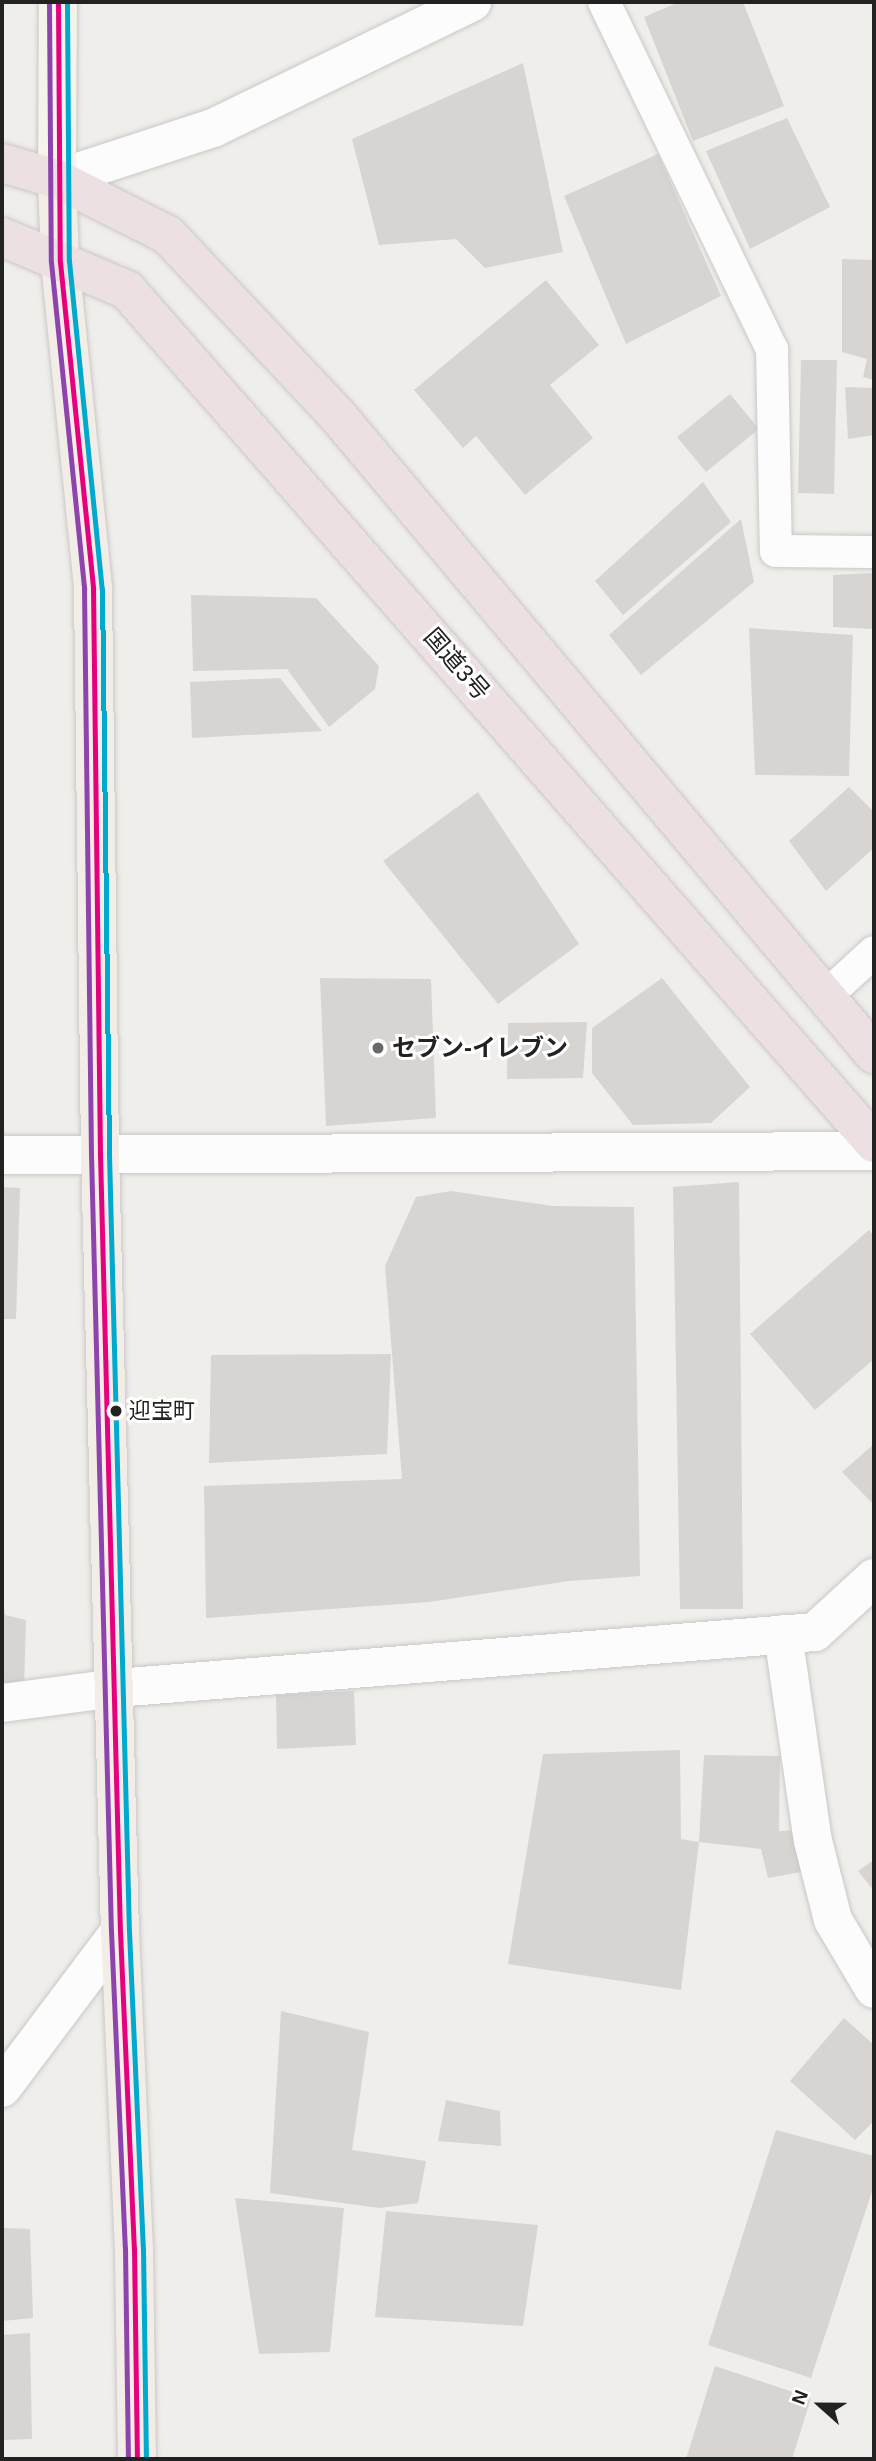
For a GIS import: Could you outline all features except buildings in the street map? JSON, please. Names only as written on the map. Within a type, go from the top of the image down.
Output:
[{"type":"highway","points":[[2,163],[57,179],[168,234],[178,244],[337,415],[874,1054]]},
{"type":"highway","name":"国道3号","points":[[2,237],[127,290],[874,1143]]},
{"type":"main road","points":[[57,179],[60,262],[93,589],[100,1154],[116,1688],[120,1931],[134,2248],[137,2459]]},
{"type":"street","points":[[58,2],[57,179],[214,128],[472,2]]},
{"type":"street","points":[[2,1155],[874,1151]]},
{"type":"street","points":[[2,1703],[116,1688],[815,1632],[874,1578]]},
{"type":"street","points":[[783,1634],[816,1854],[833,1920],[874,1989]]},
{"type":"street","points":[[2,2088],[120,1931]]},
{"type":"lane","points":[[604,2],[772,349],[776,551],[874,552]]},
{"type":"lane","points":[[826,996],[874,952]]},
{"type":"transit line","points":[[49,2],[51,262],[84,589],[91,1154],[111,1931],[125,2248],[128,2459]]},
{"type":"transit line","points":[[58,2],[60,262],[93,589],[100,1154],[120,1931],[134,2248],[137,2459]]},
{"type":"transit line","points":[[67,2],[69,261],[102,589],[109,1154],[129,1931],[143,2248],[146,2459]]},
{"type":"place","name":"セブン-イレブン","points":[[378,1048]]},
{"type":"place","name":"迎宝町","points":[[116,1411]]}]
